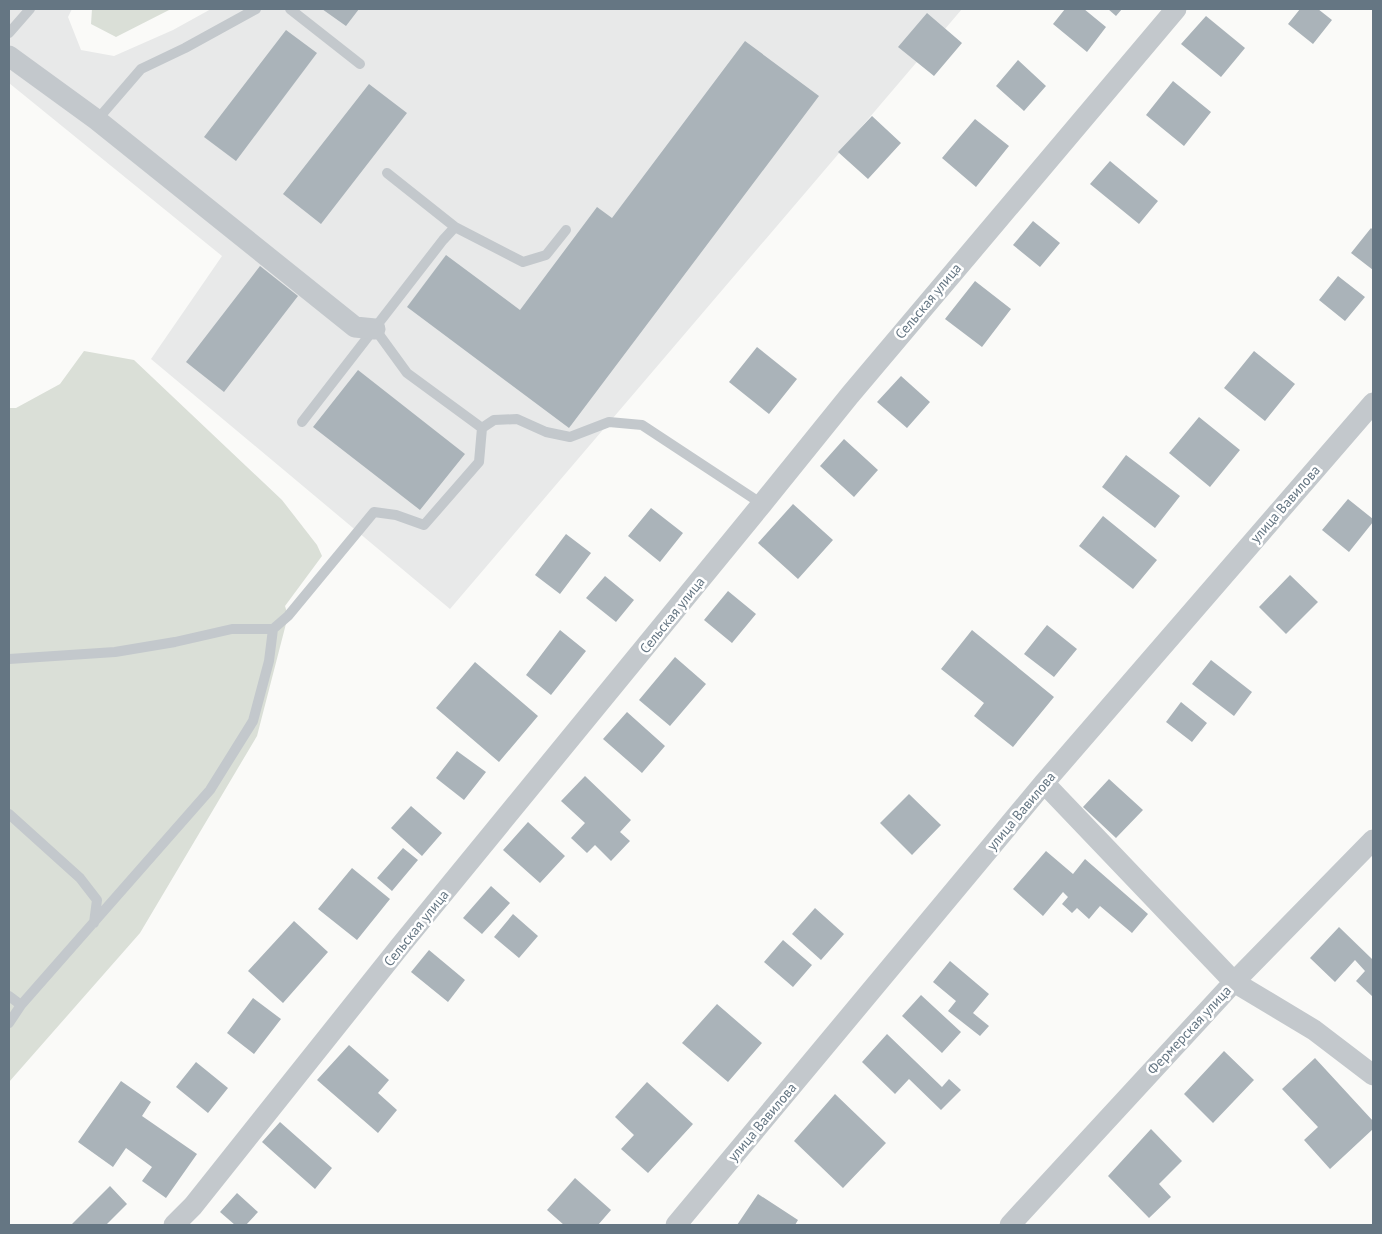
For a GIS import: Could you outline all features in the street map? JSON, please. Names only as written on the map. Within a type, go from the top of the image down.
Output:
[{"type":"street","name":"Сельская улица","points":[[174,1225],[193,1206],[401,945],[850,395],[1176,9]]},
{"type":"street","points":[[9,56],[97,120],[355,327],[375,329]]},
{"type":"street","name":"улица Вавилова","points":[[676,1225],[1044,783],[1373,403]]},
{"type":"street","points":[[1044,783],[1234,982],[1314,1030],[1373,1075]]},
{"type":"street","name":"Фермерская улица","points":[[1010,1225],[1234,982],[1373,840]]},
{"type":"lane","points":[[9,33],[30,9]]},
{"type":"lane","points":[[97,120],[141,69],[185,48],[256,9]]},
{"type":"lane","points":[[290,9],[360,64]]},
{"type":"lane","points":[[387,174],[455,227],[523,262],[546,255],[566,230]]},
{"type":"lane","points":[[302,422],[455,227]]},
{"type":"lane","points":[[375,329],[407,373],[482,428]]},
{"type":"lane","points":[[482,428],[494,420],[517,419],[546,432],[570,437],[609,422],[642,426],[762,504]]},
{"type":"lane","points":[[9,659],[115,652],[175,642],[232,629],[273,629],[288,616],[374,512],[396,515],[424,525],[479,462],[482,428]]},
{"type":"lane","points":[[9,1023],[21,1005],[210,790],[253,721],[269,661],[273,629]]},
{"type":"lane","points":[[9,814],[80,878],[97,900],[94,923]]},
{"type":"lane","points":[[9,996],[21,1005]]},
{"type":"shaded area","points":[[9,9],[72,9],[68,17],[81,50],[114,56],[173,30],[211,9],[962,9],[450,609],[151,359],[222,256],[9,83]]},
{"type":"shaded area","points":[[92,9],[171,9],[116,37],[91,24]]},
{"type":"shaded area","points":[[84,351],[134,360],[282,500],[317,545],[322,556],[285,606],[288,616],[257,736],[140,933],[9,1082],[9,408],[16,408],[60,384]]},
{"type":"building","points":[[322,9],[359,9],[346,26]]},
{"type":"building","points":[[1065,9],[1084,9],[1106,27],[1087,52],[1053,24]]},
{"type":"building","points":[[1108,9],[1122,9],[1116,16]]},
{"type":"building","points":[[1300,9],[1318,9],[1332,20],[1313,44],[1288,24]]},
{"type":"building","points":[[927,13],[962,43],[934,76],[898,47]]},
{"type":"building","points":[[1206,16],[1245,48],[1221,77],[1181,44]]},
{"type":"building","points":[[286,30],[317,53],[236,161],[204,137]]},
{"type":"building","points":[[745,41],[819,96],[569,428],[407,307],[446,255],[520,310],[597,207],[612,218]]},
{"type":"building","points":[[1018,60],[1046,86],[1024,111],[996,86]]},
{"type":"building","points":[[1173,81],[1211,112],[1184,146],[1146,115]]},
{"type":"building","points":[[369,84],[407,113],[321,224],[283,194]]},
{"type":"building","points":[[872,116],[901,143],[868,179],[838,152]]},
{"type":"building","points":[[975,119],[1009,146],[976,187],[942,158]]},
{"type":"building","points":[[1110,161],[1158,201],[1139,224],[1090,184]]},
{"type":"building","points":[[1033,221],[1060,243],[1040,267],[1013,245]]},
{"type":"building","points":[[1371,228],[1373,230],[1373,270],[1351,253]]},
{"type":"building","points":[[260,266],[298,296],[224,392],[186,362]]},
{"type":"building","points":[[1338,276],[1365,297],[1345,321],[1319,300]]},
{"type":"building","points":[[975,281],[1011,309],[982,347],[945,319]]},
{"type":"building","points":[[757,347],[797,379],[769,414],[729,382]]},
{"type":"building","points":[[1254,351],[1295,384],[1265,421],[1224,388]]},
{"type":"building","points":[[358,370],[465,454],[420,510],[313,427]]},
{"type":"building","points":[[901,376],[930,402],[907,428],[877,402]]},
{"type":"building","points":[[1199,417],[1240,450],[1210,487],[1169,453]]},
{"type":"building","points":[[844,439],[878,470],[854,497],[820,466]]},
{"type":"building","points":[[1126,455],[1180,496],[1155,528],[1102,487]]},
{"type":"building","points":[[1348,499],[1373,519],[1373,522],[1349,552],[1322,530]]},
{"type":"building","points":[[793,504],[833,540],[798,579],[758,543]]},
{"type":"building","points":[[651,508],[683,533],[660,562],[628,536]]},
{"type":"building","points":[[1103,516],[1157,560],[1133,589],[1079,546]]},
{"type":"building","points":[[566,534],[591,553],[560,594],[535,575]]},
{"type":"building","points":[[1290,575],[1318,602],[1286,634],[1259,607]]},
{"type":"building","points":[[605,576],[634,600],[616,622],[586,598]]},
{"type":"building","points":[[728,591],[756,614],[732,643],[704,620]]},
{"type":"building","points":[[1047,625],[1077,649],[1054,677],[1024,654]]},
{"type":"building","points":[[560,630],[586,651],[551,695],[526,675]]},
{"type":"building","points":[[972,630],[1054,697],[1013,747],[974,716],[984,703],[941,669]]},
{"type":"building","points":[[675,657],[706,684],[670,726],[639,700]]},
{"type":"building","points":[[1211,660],[1252,692],[1234,716],[1192,684]]},
{"type":"building","points":[[475,662],[538,716],[499,762],[436,708]]},
{"type":"building","points":[[1181,702],[1207,723],[1192,742],[1166,722]]},
{"type":"building","points":[[627,712],[665,746],[642,773],[603,739]]},
{"type":"building","points":[[457,751],[486,772],[464,800],[436,778]]},
{"type":"building","points":[[585,776],[631,820],[620,832],[630,841],[611,861],[595,845],[587,853],[571,838],[585,823],[561,801]]},
{"type":"building","points":[[1109,779],[1143,810],[1116,838],[1083,807]]},
{"type":"building","points":[[909,794],[941,825],[912,855],[880,823]]},
{"type":"building","points":[[411,806],[442,833],[422,856],[391,828]]},
{"type":"building","points":[[528,822],[565,856],[540,883],[503,850]]},
{"type":"building","points":[[403,848],[418,860],[392,891],[377,878]]},
{"type":"building","points":[[1046,851],[1073,874],[1085,859],[1148,914],[1132,933],[1100,906],[1089,919],[1077,908],[1072,913],[1062,904],[1068,897],[1063,892],[1043,916],[1013,889]]},
{"type":"building","points":[[352,868],[390,899],[357,940],[318,909]]},
{"type":"building","points":[[491,886],[510,903],[482,934],[463,918]]},
{"type":"building","points":[[815,908],[844,934],[821,960],[792,934]]},
{"type":"building","points":[[513,914],[538,936],[519,958],[494,937]]},
{"type":"building","points":[[294,921],[328,952],[283,1003],[248,971]]},
{"type":"building","points":[[1339,927],[1372,959],[1373,957],[1373,997],[1356,981],[1365,971],[1355,960],[1335,982],[1310,958]]},
{"type":"building","points":[[783,940],[812,965],[793,987],[764,962]]},
{"type":"building","points":[[429,950],[465,980],[448,1002],[411,972]]},
{"type":"building","points":[[950,961],[989,994],[973,1013],[989,1026],[980,1036],[948,1011],[956,1001],[933,982]]},
{"type":"building","points":[[921,995],[961,1032],[942,1053],[902,1016]]},
{"type":"building","points":[[253,998],[281,1019],[254,1054],[227,1033]]},
{"type":"building","points":[[717,1004],[762,1043],[728,1082],[682,1043]]},
{"type":"building","points":[[887,1034],[942,1087],[949,1079],[961,1090],[941,1110],[909,1079],[895,1094],[862,1062]]},
{"type":"building","points":[[349,1045],[389,1080],[378,1093],[397,1110],[378,1133],[317,1080]]},
{"type":"building","points":[[1224,1051],[1254,1080],[1213,1123],[1184,1094]]},
{"type":"building","points":[[1315,1058],[1373,1121],[1373,1129],[1330,1169],[1304,1140],[1318,1127],[1282,1089]]},
{"type":"building","points":[[196,1062],[228,1088],[208,1113],[176,1087]]},
{"type":"building","points":[[121,1081],[151,1102],[142,1116],[197,1154],[166,1198],[142,1181],[152,1167],[126,1148],[113,1167],[78,1142]]},
{"type":"building","points":[[647,1082],[693,1124],[648,1173],[621,1149],[634,1135],[615,1117]]},
{"type":"building","points":[[835,1094],[886,1143],[843,1188],[794,1141]]},
{"type":"building","points":[[280,1122],[332,1168],[315,1189],[262,1142]]},
{"type":"building","points":[[1151,1129],[1182,1161],[1159,1184],[1171,1197],[1149,1218],[1108,1176]]},
{"type":"building","points":[[575,1178],[611,1210],[598,1225],[564,1225],[547,1210]]},
{"type":"building","points":[[110,1186],[127,1204],[106,1225],[73,1225],[72,1224]]},
{"type":"building","points":[[237,1193],[258,1212],[246,1225],[235,1225],[220,1212]]},
{"type":"building","points":[[758,1194],[798,1220],[795,1225],[737,1225]]}]
